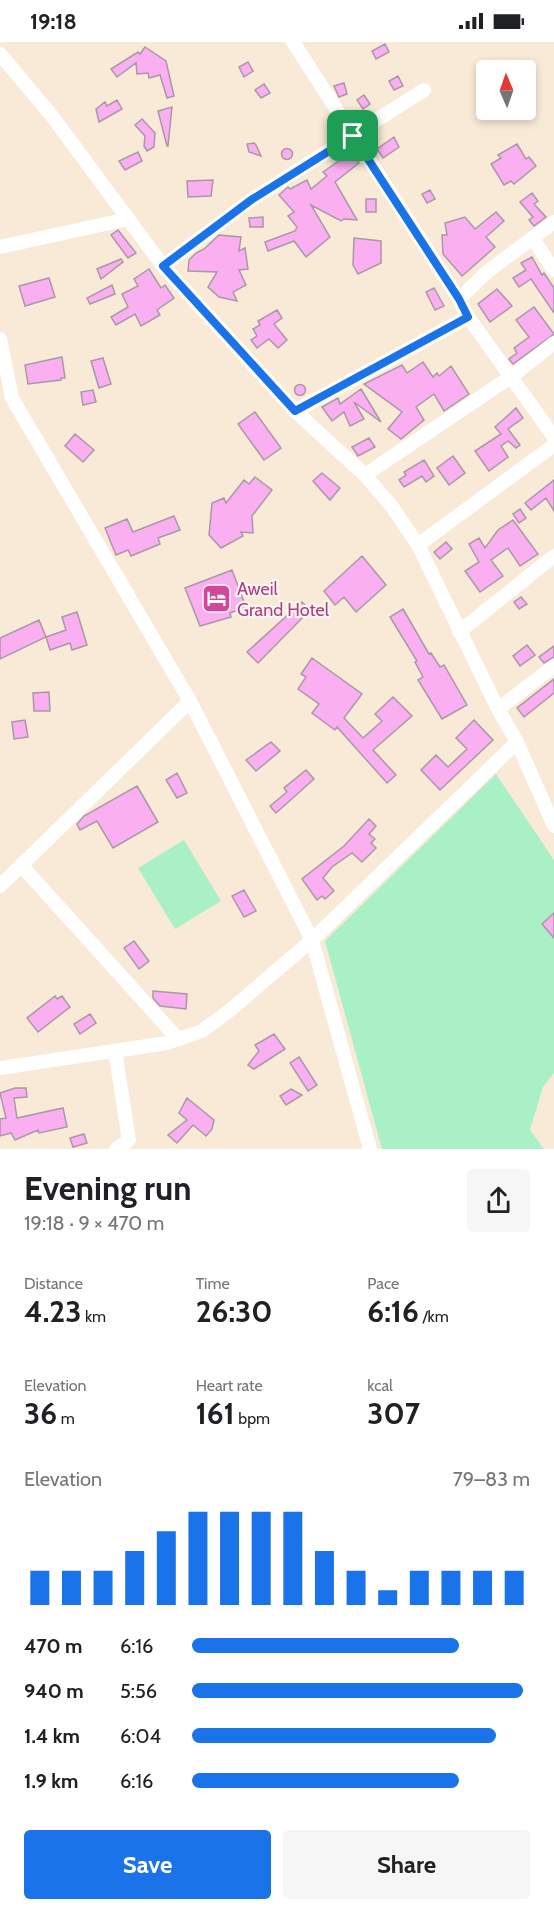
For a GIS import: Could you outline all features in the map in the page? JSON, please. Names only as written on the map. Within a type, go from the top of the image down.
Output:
[{"type":"street","points":[[293,42],[459,299],[468,317],[554,437]]},
{"type":"street","points":[[0,54],[52,116],[163,266],[295,411],[365,475],[393,508],[418,545],[459,632],[517,742],[554,826]]},
{"type":"street","points":[[163,266],[251,200],[424,90]]},
{"type":"street","points":[[0,247],[128,219]]},
{"type":"street","points":[[459,299],[495,265],[554,222]]},
{"type":"street","points":[[533,239],[554,270]]},
{"type":"street","points":[[295,411],[468,317]]},
{"type":"street","points":[[0,339],[6,399],[190,701],[312,940],[370,1149]]},
{"type":"street","points":[[365,475],[512,376],[554,343]]},
{"type":"street","points":[[418,545],[554,445]]},
{"type":"street","points":[[459,632],[554,556]]},
{"type":"street","points":[[498,709],[554,666]]},
{"type":"street","points":[[0,886],[190,701]]},
{"type":"street","points":[[0,1068],[115,1051],[178,1039],[202,1031],[229,1011],[312,940],[517,742]]},
{"type":"street","points":[[21,865],[178,1039]]},
{"type":"street","points":[[115,1051],[129,1140],[116,1149]]},
{"type":"green space","points":[[496,774],[554,860],[554,1073],[543,1087],[530,1130],[544,1149],[382,1149],[325,941]]},
{"type":"green space","points":[[184,840],[221,901],[175,929],[138,868]]},
{"type":"building","points":[[385,44],[389,52],[376,59],[372,51]]},
{"type":"building","points":[[145,47],[166,61],[174,96],[167,98],[160,75],[149,78],[148,73],[137,74],[136,63],[117,77],[111,69],[138,52],[140,54]]},
{"type":"building","points":[[248,62],[253,71],[244,77],[239,67]]},
{"type":"building","points":[[398,76],[403,86],[394,90],[389,81]]},
{"type":"building","points":[[344,83],[347,94],[339,97],[334,86]]},
{"type":"building","points":[[264,84],[270,93],[261,98],[255,90]]},
{"type":"building","points":[[364,95],[370,104],[363,109],[357,100]]},
{"type":"building","points":[[117,100],[122,109],[99,122],[96,109],[105,102],[107,106]]},
{"type":"building","points":[[172,107],[168,146],[167,146],[158,111]]},
{"type":"building","points":[[142,119],[155,133],[154,147],[147,151],[144,146],[145,136],[135,125]]},
{"type":"building","points":[[394,137],[399,147],[383,158],[377,149]]},
{"type":"building","points":[[254,143],[261,156],[249,152],[247,144]]},
{"type":"building","points":[[517,144],[526,159],[529,157],[536,166],[514,184],[511,181],[504,185],[491,164],[501,158],[498,155]]},
{"type":"building","points":[[287,149],[291,150],[291,158],[287,159],[283,158],[282,154],[283,150]]},
{"type":"building","points":[[138,152],[142,161],[125,170],[119,161]]},
{"type":"building","points":[[350,153],[359,163],[335,182],[357,220],[344,219],[341,221],[311,205],[330,237],[306,257],[294,241],[268,251],[265,242],[295,231],[297,227],[288,216],[294,212],[279,195],[288,187],[290,189],[307,180],[311,189],[327,176],[323,172]]},
{"type":"building","points":[[213,180],[211,196],[188,197],[187,181]]},
{"type":"building","points":[[430,190],[435,199],[427,203],[422,194]]},
{"type":"building","points":[[532,193],[538,201],[534,204],[546,217],[534,226],[529,220],[533,217],[520,202]]},
{"type":"building","points":[[366,199],[376,199],[376,212],[366,212]]},
{"type":"building","points":[[496,212],[504,221],[486,237],[495,247],[462,276],[443,254],[442,235],[447,235],[445,223],[465,217],[475,229]]},
{"type":"building","points":[[263,217],[263,227],[250,227],[249,218]]},
{"type":"building","points":[[118,230],[136,253],[128,258],[111,235]]},
{"type":"building","points":[[219,235],[241,237],[239,251],[245,248],[248,269],[239,270],[246,285],[233,292],[237,301],[219,297],[208,287],[217,272],[188,271],[189,260]]},
{"type":"building","points":[[354,238],[381,241],[381,263],[358,274],[353,265]]},
{"type":"building","points":[[532,257],[542,275],[544,273],[554,288],[554,313],[531,279],[519,287],[513,278],[526,270],[521,263]]},
{"type":"building","points":[[121,259],[123,262],[101,279],[97,269]]},
{"type":"building","points":[[149,269],[161,288],[165,285],[174,298],[157,310],[160,315],[141,326],[135,314],[116,325],[111,317],[128,307],[122,294],[138,286],[134,279]]},
{"type":"building","points":[[49,278],[55,297],[25,306],[19,286]]},
{"type":"building","points":[[112,285],[115,294],[90,304],[87,298]]},
{"type":"building","points":[[434,288],[444,306],[435,310],[426,292]]},
{"type":"building","points":[[497,289],[512,306],[490,322],[478,304]]},
{"type":"building","points":[[534,307],[554,334],[513,364],[509,359],[517,353],[514,348],[529,337],[516,320]]},
{"type":"building","points":[[277,310],[282,318],[274,324],[287,340],[278,348],[269,339],[257,348],[251,340],[257,336],[253,329],[260,325],[258,321]]},
{"type":"building","points":[[62,357],[65,378],[28,384],[25,365]]},
{"type":"building","points":[[103,358],[111,384],[99,388],[91,361]]},
{"type":"building","points":[[423,362],[433,377],[437,373],[439,376],[451,366],[469,394],[444,411],[434,394],[416,407],[424,420],[401,439],[388,429],[402,412],[364,384],[402,365],[407,373]]},
{"type":"building","points":[[300,385],[304,386],[304,394],[300,395],[296,394],[295,390],[296,386]]},
{"type":"building","points":[[361,389],[381,422],[354,402],[364,419],[350,426],[344,412],[332,421],[322,407],[338,398],[340,404]]},
{"type":"building","points":[[93,390],[96,402],[83,405],[81,392]]},
{"type":"building","points":[[516,408],[523,418],[508,429],[520,445],[516,448],[508,441],[501,446],[508,457],[489,471],[475,451],[501,434],[495,427]]},
{"type":"building","points":[[255,412],[281,448],[264,460],[238,424]]},
{"type":"building","points":[[75,434],[94,450],[83,462],[65,446]]},
{"type":"building","points":[[369,438],[375,447],[358,456],[352,447]]},
{"type":"building","points":[[453,456],[465,473],[449,485],[437,468]]},
{"type":"building","points":[[424,460],[434,476],[426,482],[422,476],[404,487],[399,480],[406,475],[404,472]]},
{"type":"building","points":[[322,473],[340,488],[330,500],[313,481]]},
{"type":"building","points":[[255,477],[272,490],[252,516],[253,533],[241,532],[243,536],[221,548],[209,535],[212,503],[224,498],[226,503],[244,480],[249,484]]},
{"type":"building","points":[[554,480],[554,511],[546,498],[531,510],[525,503]]},
{"type":"building","points":[[520,509],[526,518],[519,523],[513,514]]},
{"type":"building","points":[[174,516],[180,530],[158,538],[160,544],[131,556],[128,550],[116,555],[105,528],[127,519],[133,532]]},
{"type":"building","points":[[513,520],[538,554],[520,566],[508,548],[491,560],[503,576],[480,592],[465,571],[479,562],[469,544],[479,538],[485,548],[498,530]]},
{"type":"building","points":[[446,542],[452,549],[440,559],[434,552]]},
{"type":"building","points":[[362,556],[386,585],[356,612],[344,597],[335,605],[324,591]]},
{"type":"building","points":[[232,570],[246,607],[230,613],[231,617],[200,626],[185,588]]},
{"type":"building","points":[[521,597],[527,604],[519,609],[514,602]]},
{"type":"building","points":[[302,602],[310,610],[258,663],[247,652]]},
{"type":"building","points":[[403,609],[429,654],[431,653],[440,667],[444,665],[467,705],[442,719],[418,680],[423,677],[415,662],[417,661],[390,617]]},
{"type":"building","points":[[77,612],[87,645],[72,650],[70,643],[50,650],[46,637],[66,630],[62,617]]},
{"type":"building","points":[[39,620],[46,637],[0,659],[0,638]]},
{"type":"building","points":[[527,645],[535,655],[520,666],[513,656]]},
{"type":"building","points":[[554,646],[554,657],[544,663],[539,657]]},
{"type":"building","points":[[312,658],[362,694],[344,718],[363,738],[382,721],[375,714],[393,697],[412,716],[373,750],[396,775],[387,783],[337,727],[335,730],[312,713],[319,704],[298,689],[306,677],[301,674]]},
{"type":"building","points":[[554,679],[554,693],[524,717],[517,708]]},
{"type":"building","points":[[49,692],[50,711],[34,711],[33,693]]},
{"type":"building","points":[[25,720],[28,737],[14,739],[12,722]]},
{"type":"building","points":[[474,720],[493,740],[440,790],[421,770],[436,755],[448,767],[467,749],[456,738]]},
{"type":"building","points":[[271,742],[280,751],[256,771],[246,760]]},
{"type":"building","points":[[306,770],[314,779],[276,813],[270,806],[287,792],[284,788]]},
{"type":"building","points":[[177,773],[187,793],[177,798],[166,780]]},
{"type":"building","points":[[137,786],[158,822],[113,848],[97,821],[80,830],[77,824],[84,816]]},
{"type":"building","points":[[369,819],[376,826],[369,834],[375,839],[371,843],[376,848],[362,862],[352,853],[332,867],[323,878],[334,891],[325,899],[322,896],[317,900],[302,879],[344,846]]},
{"type":"building","points":[[244,890],[256,911],[244,917],[232,896]]},
{"type":"building","points":[[554,913],[554,938],[542,924]]},
{"type":"building","points":[[134,941],[149,961],[139,969],[124,948]]},
{"type":"building","points":[[153,991],[187,994],[186,1009],[160,1006],[153,998]]},
{"type":"building","points":[[55,996],[57,999],[62,996],[70,1007],[38,1032],[27,1018]]},
{"type":"building","points":[[90,1014],[96,1023],[80,1034],[74,1024]]},
{"type":"building","points":[[274,1034],[285,1049],[254,1069],[248,1065],[259,1051],[255,1045]]},
{"type":"building","points":[[299,1057],[317,1085],[308,1091],[290,1063]]},
{"type":"building","points":[[15,1088],[26,1088],[27,1097],[14,1098],[17,1118],[63,1108],[67,1127],[39,1133],[38,1130],[15,1140],[11,1133],[0,1136],[0,1119],[6,1118],[0,1093]]},
{"type":"building","points":[[291,1089],[302,1095],[286,1105],[280,1096]]},
{"type":"building","points":[[187,1098],[214,1120],[212,1129],[206,1136],[193,1125],[177,1143],[168,1135],[187,1120],[179,1113]]},
{"type":"building","points":[[84,1134],[87,1143],[73,1147],[70,1138]]},
{"type":"place","name":"Aweil Grand Hotel","points":[[216,599]]},
{"type":"route","points":[[353,136],[459,299],[468,317],[295,411],[163,266],[251,200],[353,136]]}]
